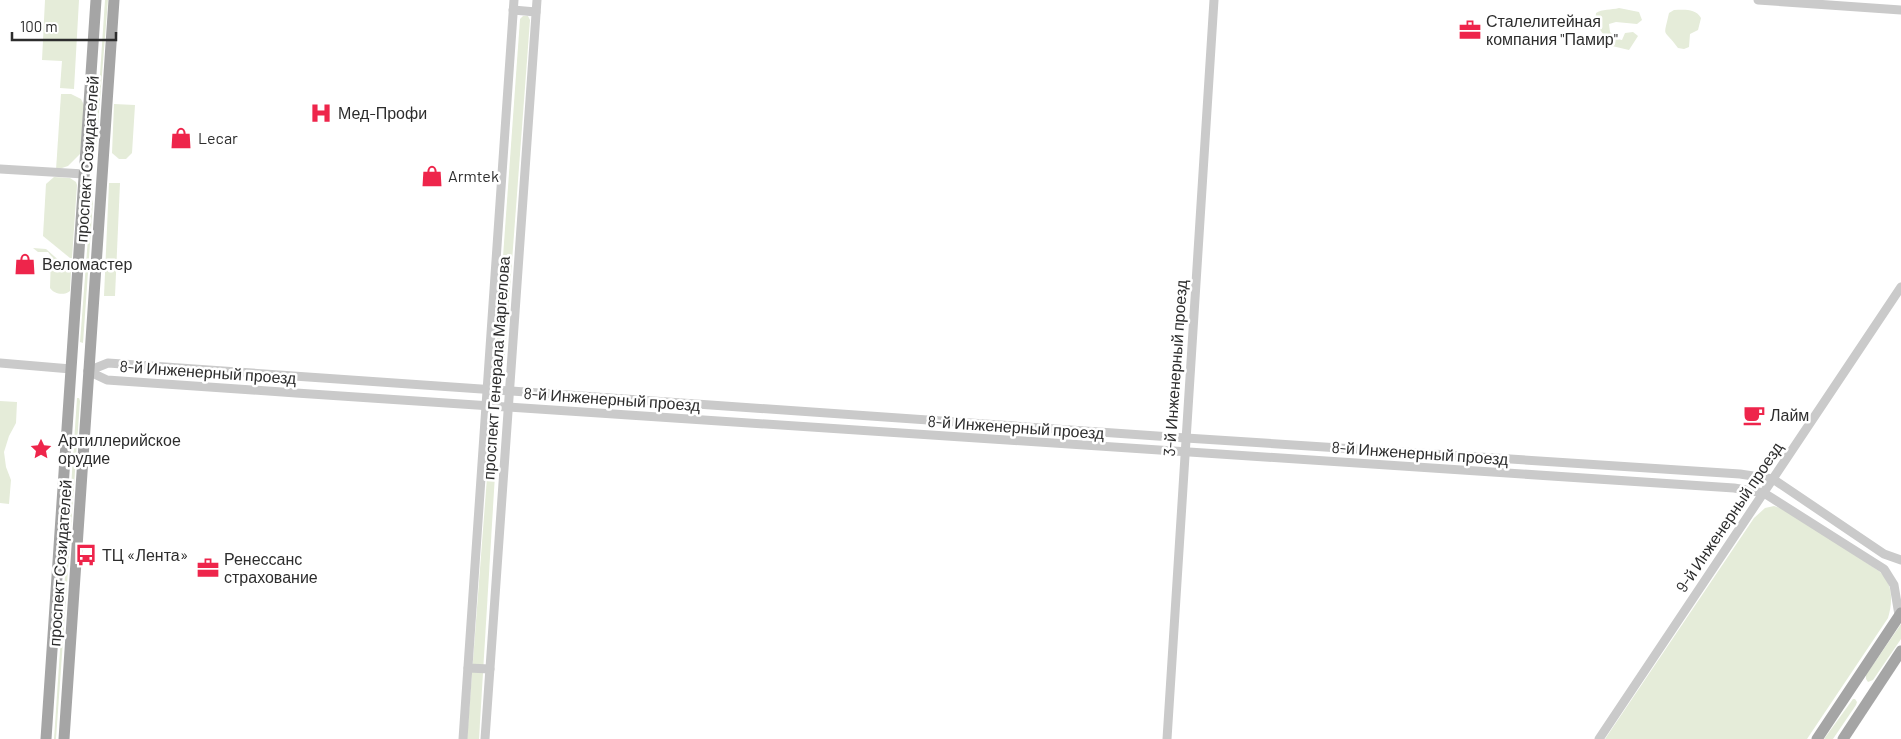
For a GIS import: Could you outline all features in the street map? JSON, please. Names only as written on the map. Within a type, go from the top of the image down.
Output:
[{"type":"main road","name":"проспект Созидателей","points":[[46,739],[96,0]]},
{"type":"main road","name":"проспект Созидателей","points":[[64,739],[114,0]]},
{"type":"main road","points":[[84,174],[102,175]]},
{"type":"main road","points":[[71,369],[88,371]]},
{"type":"main road","points":[[1817,739],[1854,686],[1900,614]]},
{"type":"main road","points":[[1843,739],[1901,651]]},
{"type":"main road","points":[[1854,686],[1871,697]]},
{"type":"street","name":"проспект Генерала Маргелова","points":[[463,739],[514,0]]},
{"type":"street","name":"проспект Генерала Маргелова","points":[[485,739],[537,0]]},
{"type":"street","name":"3-й Инженерный проезд","points":[[1167,739],[1214,0]]},
{"type":"street","points":[[1758,0],[1901,10]]},
{"type":"street","points":[[514,10],[536,12]]},
{"type":"street","points":[[0,169],[84,174]]},
{"type":"street","name":"9-й Инженерный проезд","points":[[1599,739],[1901,287]]},
{"type":"street","name":"8-й Инженерный проезд","points":[[88,371],[108,363],[1063,430],[1740,474],[1773,479],[1884,554],[1901,560]]},
{"type":"street","points":[[0,364],[71,369]]},
{"type":"street","name":"8-й Инженерный проезд","points":[[88,371],[107,380],[1062,445],[1734,488],[1764,493],[1884,569],[1894,585],[1900,614]]},
{"type":"street","points":[[432,402],[433,386]]},
{"type":"street","points":[[1062,445],[1063,430]]},
{"type":"street","points":[[468,670],[490,669]]},
{"type":"green space","points":[[45,0],[79,0],[74,89],[60,88],[62,61],[42,60]]},
{"type":"green space","points":[[105,0],[108,0],[95,149]]},
{"type":"green space","points":[[1619,8],[1639,12],[1642,20],[1637,24],[1616,22],[1609,24],[1610,32],[1617,39],[1622,40],[1625,33],[1633,32],[1638,36],[1629,50],[1612,46],[1595,23],[1596,13]]},
{"type":"green space","points":[[1674,10],[1692,11],[1701,18],[1698,30],[1690,34],[1689,47],[1684,49],[1678,48],[1665,30],[1669,13]]},
{"type":"green space","points":[[523,16],[528,16],[530,20],[505,355],[496,355],[520,19]]},
{"type":"green space","points":[[61,94],[71,94],[81,99],[84,105],[80,154],[68,166],[56,170]]},
{"type":"green space","points":[[114,104],[135,105],[132,153],[126,159],[119,159],[112,153]]},
{"type":"green space","points":[[54,177],[70,178],[77,185],[72,258],[43,236],[46,184]]},
{"type":"green space","points":[[109,183],[120,183],[115,296],[104,296]]},
{"type":"green space","points":[[91,199],[93,201],[83,343],[80,342]]},
{"type":"green space","points":[[33,248],[46,249],[71,271],[70,291],[68,293],[57,293],[50,288],[51,256],[48,252],[38,252]]},
{"type":"green space","points":[[77,398],[80,401],[56,739],[54,739]]},
{"type":"green space","points":[[0,401],[17,402],[16,423],[4,452],[6,467],[11,480],[9,504],[0,503]]},
{"type":"green space","points":[[491,425],[498,425],[479,739],[467,739]]},
{"type":"green space","points":[[1774,506],[1789,511],[1879,571],[1887,581],[1891,593],[1888,618],[1807,739],[1605,739],[1754,518],[1765,508]]},
{"type":"green space","points":[[1901,624],[1901,639],[1873,680],[1868,682],[1866,675]]},
{"type":"green space","points":[[1853,699],[1857,702],[1856,705],[1833,739],[1824,739]]},
{"type":"place","name":"Сталелитейная компания \"Памир\"","points":[[1470,30]]},
{"type":"place","name":"Мед-Профи","points":[[321,113]]},
{"type":"place","name":"Lecar","points":[[181,138]]},
{"type":"place","name":"Armtek","points":[[432,176]]},
{"type":"place","name":"Веломастер","points":[[25,264]]},
{"type":"place","name":"Лайм","points":[[1754,415]]},
{"type":"place","name":"Артиллерийское орудие","points":[[41,449]]},
{"type":"place","name":"ТЦ «Лента»","points":[[86,555]]},
{"type":"place","name":"Ренессанс страхование","points":[[208,568]]}]
